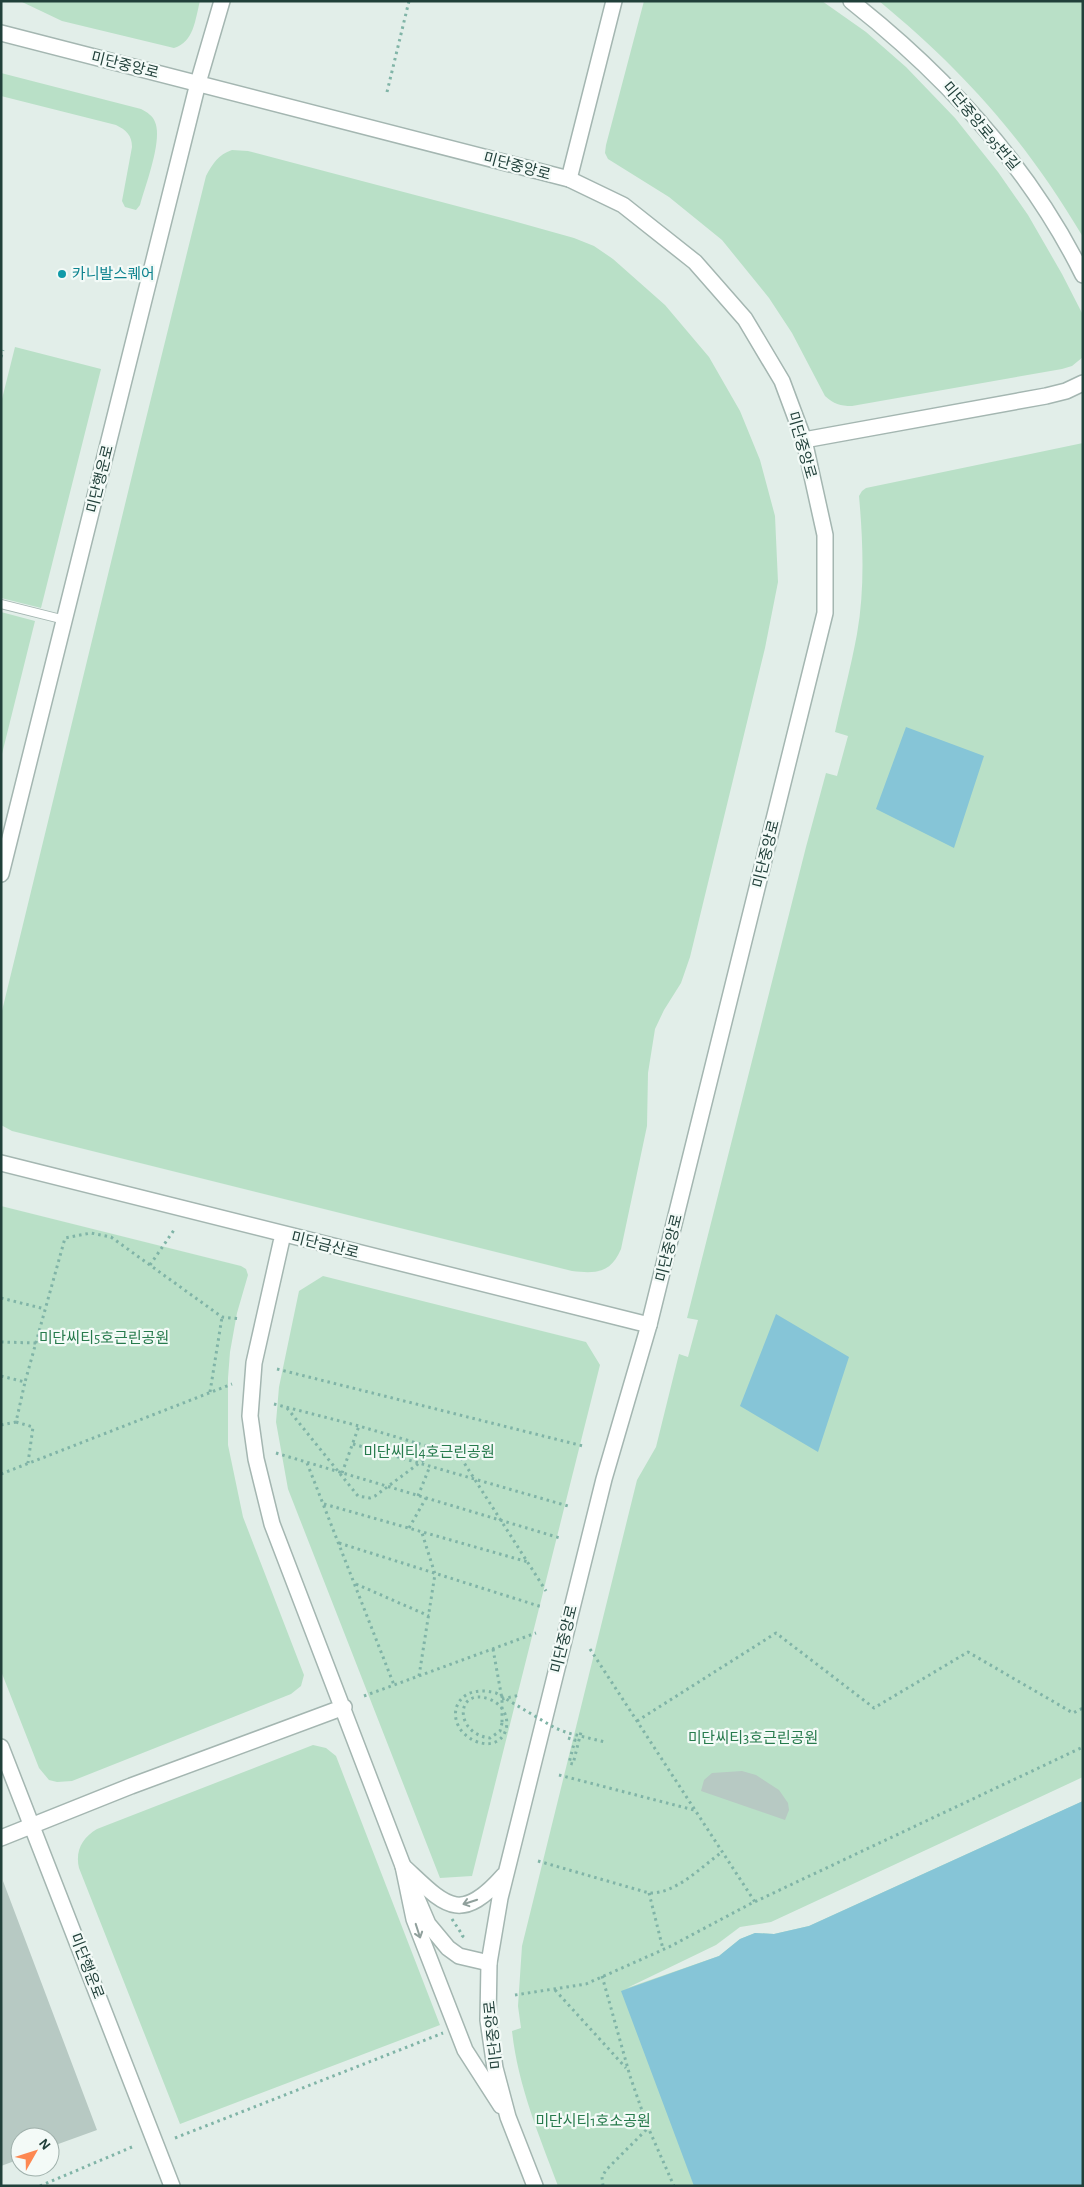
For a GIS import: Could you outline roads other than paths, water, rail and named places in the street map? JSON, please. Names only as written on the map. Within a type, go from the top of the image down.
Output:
[{"type":"street","name":"미단행운로","points":[[1,874],[198,83],[222,1]]},
{"type":"street","points":[[569,179],[614,1]]},
{"type":"street","name":"미단중앙로95번길","points":[[851,1],[912,52],[970,110],[1021,173],[1040,200],[1083,275]]},
{"type":"street","name":"미단중앙로","points":[[1,33],[569,179],[623,206],[696,262],[745,319],[782,381],[804,440],[826,535],[825,613],[650,1326],[604,1479],[507,1872],[489,1963],[488,2020],[495,2068],[508,2117],[535,2186]]},
{"type":"street","points":[[804,440],[1046,396],[1066,391],[1083,383]]},
{"type":"street","name":"미단금산로","points":[[1,1163],[650,1326]]},
{"type":"street","points":[[283,1234],[254,1363],[250,1416],[255,1450],[272,1524],[428,1924],[438,1937],[459,1956],[489,1963]]},
{"type":"street","points":[[1,1838],[231,1748],[344,1707]]},
{"type":"street","name":"미단행운로","points":[[1,1747],[172,2186]]},
{"type":"street","points":[[404,1866],[438,1899],[458,1905],[475,1902],[490,1891],[507,1872]]},
{"type":"street","points":[[404,1866],[414,1919],[465,2050],[508,2117]]},
{"type":"lane","points":[[1,604],[65,620]]},
{"type":"water","points":[[906,727],[984,756],[954,848],[876,809]]},
{"type":"water","points":[[776,1314],[849,1357],[818,1452],[740,1406]]},
{"type":"water","points":[[1083,1801],[1083,2186],[694,2186],[621,1991],[719,1956],[740,1939],[755,1933],[774,1934],[809,1926]]},
{"type":"place","name":"카니발스퀘어","points":[[62,274]]},
{"type":"park label","name":"미단씨티5호근린공원","points":[[104,1338]]},
{"type":"park label","name":"미단씨티4호근린공원","points":[[429,1452]]},
{"type":"park label","name":"미단씨티3호근린공원","points":[[753,1738]]},
{"type":"park label","name":"미단시티1호소공원","points":[[593,2121]]}]
